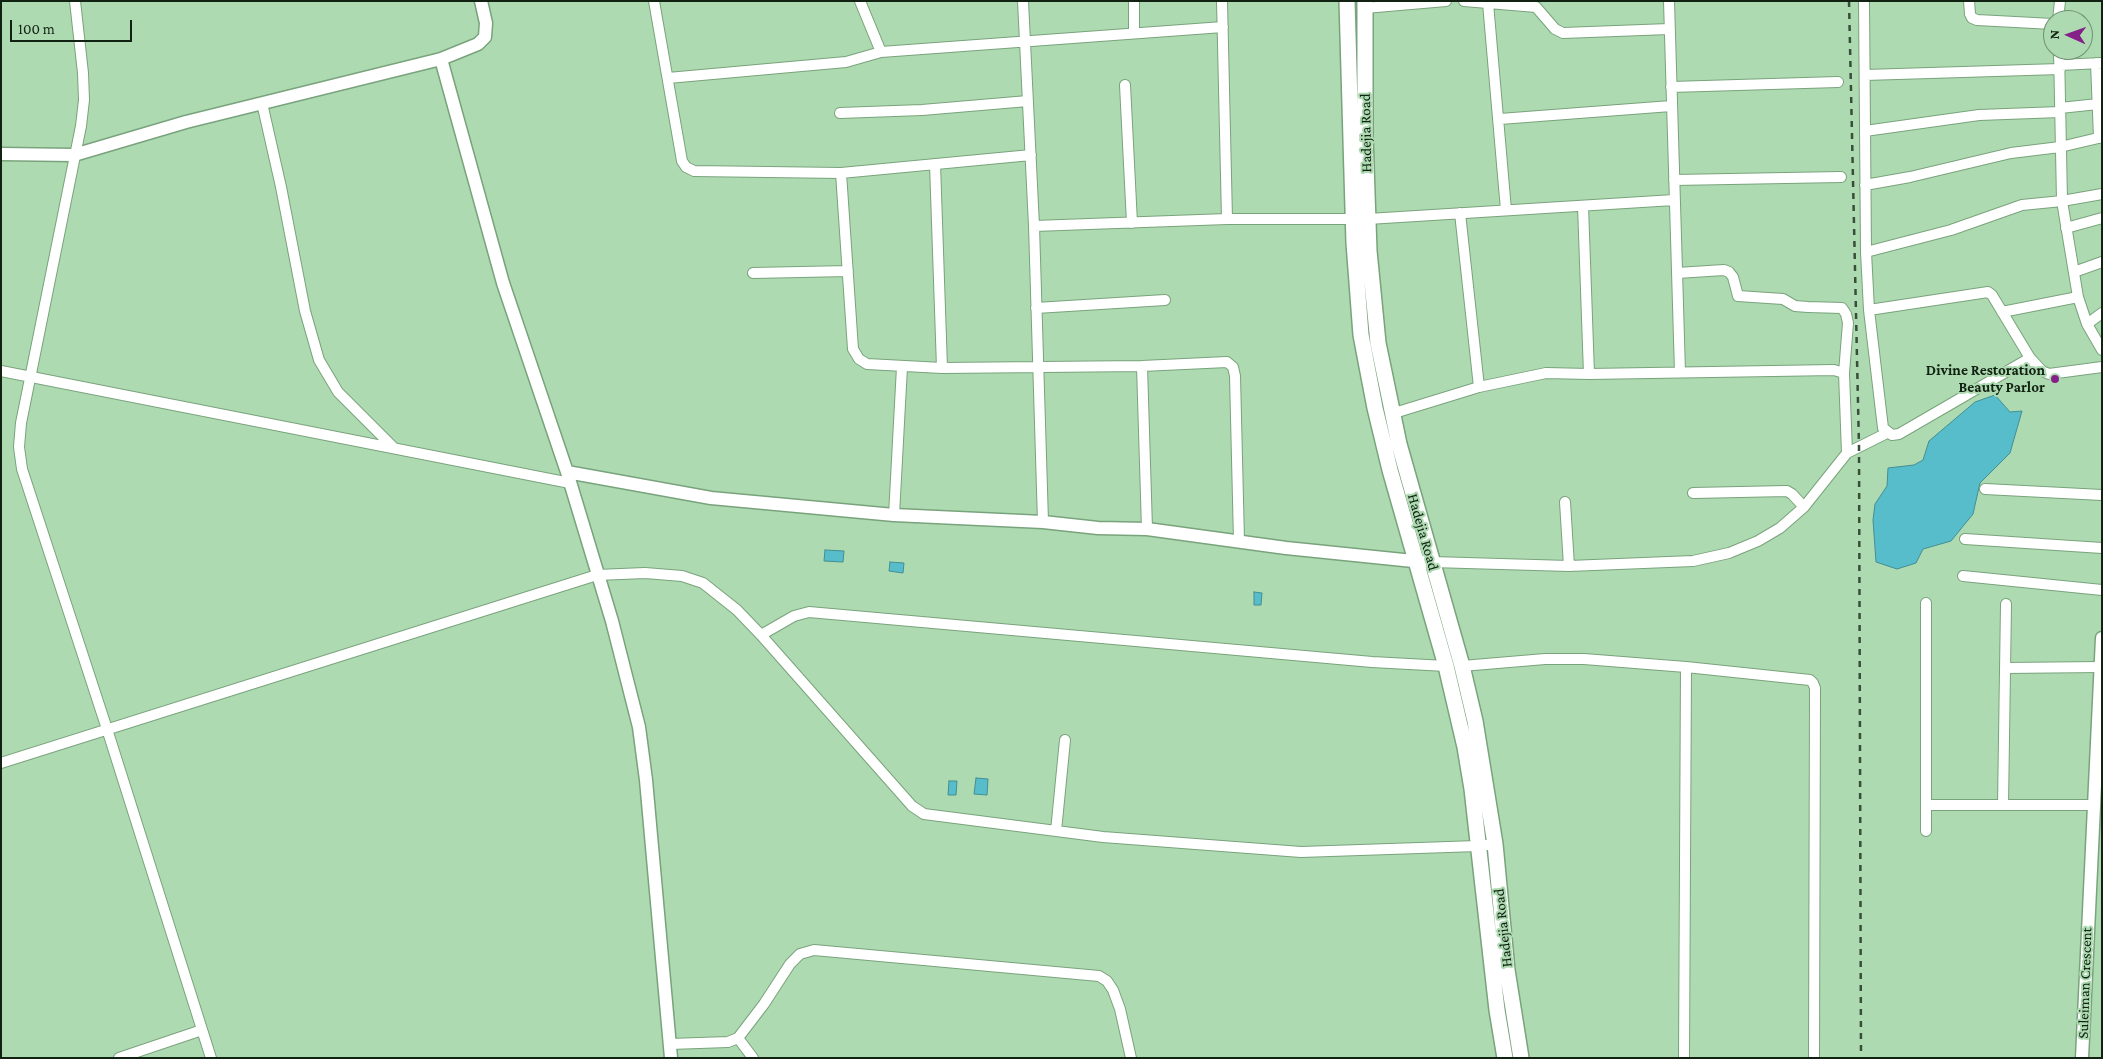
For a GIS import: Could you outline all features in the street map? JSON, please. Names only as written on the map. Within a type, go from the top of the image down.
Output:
[{"type":"main road","name":"Hadejia Road","points":[[1347,1],[1360,219],[1362,335],[1375,408],[1404,526],[1446,666],[1465,746],[1497,1010],[1505,1058]]},
{"type":"main road","name":"Hadejia Road","points":[[1365,5],[1365,135],[1360,219],[1378,343],[1392,414],[1462,666],[1481,754],[1495,844],[1507,970],[1521,1058]]},
{"type":"street","points":[[75,1],[83,73],[84,100],[81,126],[21,423],[19,447],[22,469],[211,1058]]},
{"type":"street","points":[[1,154],[74,155],[186,122],[441,59],[478,44],[485,37],[486,24],[481,1]]},
{"type":"street","points":[[654,1],[682,160],[686,167],[694,171],[841,173],[1031,155]]},
{"type":"street","points":[[1023,1],[1034,226],[1043,522]]},
{"type":"street","points":[[1134,1],[1134,32]]},
{"type":"street","points":[[1222,1],[1227,219]]},
{"type":"street","points":[[1365,5],[1446,1]]},
{"type":"street","points":[[1464,1],[1500,2],[1536,7],[1554,29],[1563,33],[1669,29]]},
{"type":"street","points":[[1669,1],[1680,372]]},
{"type":"street","points":[[1864,1],[1866,252],[1869,310],[1883,428],[1892,435],[1899,434],[2030,358]]},
{"type":"street","points":[[1969,1],[1970,14],[1972,18],[1977,20],[2043,23]]},
{"type":"street","points":[[863,3],[881,52]]},
{"type":"street","points":[[1488,3],[1500,119],[1506,210]]},
{"type":"street","points":[[668,78],[846,62],[881,52],[1223,26]]},
{"type":"street","points":[[441,59],[502,283],[568,478],[612,622],[638,727],[646,780],[671,1058]]},
{"type":"street","points":[[2060,60],[2062,201],[2078,297],[2087,324],[2102,350]]},
{"type":"street","points":[[1865,75],[2060,67],[2099,63],[2098,104],[2100,138],[2060,147],[2011,153],[1910,177],[1865,185]]},
{"type":"street","points":[[1671,87],[1838,82]]},
{"type":"street","points":[[1125,85],[1132,223]]},
{"type":"street","points":[[840,113],[922,110],[1028,102]]},
{"type":"street","points":[[262,103],[305,311],[319,360],[338,392],[394,448]]},
{"type":"street","points":[[1866,131],[1980,115],[2060,110],[2098,104]]},
{"type":"street","points":[[1500,119],[1671,106]]},
{"type":"street","points":[[935,164],[942,368]]},
{"type":"street","points":[[841,173],[853,349],[859,360],[867,364],[942,368],[1142,366],[1227,362],[1233,367],[1235,376],[1239,542]]},
{"type":"street","points":[[1674,180],[1841,177]]},
{"type":"street","points":[[1866,252],[1951,230],[2022,204],[2062,201],[2102,194]]},
{"type":"street","points":[[1034,226],[1227,219],[1360,219],[1674,200]]},
{"type":"street","points":[[1583,206],[1589,374]]},
{"type":"street","points":[[1460,213],[1479,387]]},
{"type":"street","points":[[2066,228],[2102,218]]},
{"type":"street","points":[[2074,272],[2102,262]]},
{"type":"street","points":[[1677,273],[1724,270],[1733,277],[1738,296],[1783,299],[1795,306],[1808,308],[1842,308],[1848,323],[1844,373],[1847,453]]},
{"type":"street","points":[[753,273],[848,271]]},
{"type":"street","points":[[1869,310],[1983,292],[1992,295],[2030,358],[2042,371],[2049,374],[2102,367]]},
{"type":"street","points":[[2002,312],[2078,297]]},
{"type":"street","points":[[1036,308],[1165,300]]},
{"type":"street","points":[[2087,324],[2102,313]]},
{"type":"street","points":[[1142,366],[1147,529]]},
{"type":"street","points":[[894,515],[902,367]]},
{"type":"street","points":[[1392,414],[1479,387],[1532,374],[1834,370],[1844,373]]},
{"type":"street","points":[[1,371],[200,412],[394,448],[568,478],[711,498],[894,515],[1043,522],[1098,528],[1147,529],[1239,542],[1416,562],[1569,566],[1693,561],[1730,553],[1758,541],[1780,528],[1804,507],[1847,453],[1887,433]]},
{"type":"street","points":[[1985,489],[2102,496]]},
{"type":"street","points":[[1692,493],[1787,491],[1804,507]]},
{"type":"street","points":[[1564,502],[1569,566]]},
{"type":"street","points":[[1965,539],[2102,548]]},
{"type":"street","points":[[1,763],[597,575],[645,573],[682,576],[703,583],[737,610],[912,806],[924,814],[1103,837],[1301,852],[1495,844]]},
{"type":"street","points":[[1963,576],[2102,590]]},
{"type":"street","points":[[1926,603],[1926,831]]},
{"type":"street","points":[[2003,805],[2006,604]]},
{"type":"street","points":[[761,635],[794,616],[809,612],[1372,662],[1446,666]]},
{"type":"street","name":"Suleiman Crescent","points":[[2082,1058],[2102,638]]},
{"type":"street","points":[[1462,666],[1545,659],[1584,659],[1810,680],[1815,688],[1814,1058]]},
{"type":"street","points":[[1684,1058],[1686,667]]},
{"type":"street","points":[[2005,668],[2100,667]]},
{"type":"street","points":[[1056,831],[1065,740]]},
{"type":"street","points":[[1926,805],[2093,805]]},
{"type":"street","points":[[670,1044],[728,1042],[738,1038],[764,1004],[790,964],[800,954],[814,950],[1099,976],[1107,981],[1113,990],[1120,1009],[1131,1058]]},
{"type":"street","points":[[119,1058],[202,1030]]},
{"type":"street","points":[[738,1038],[753,1058]]},
{"type":"water","points":[[1995,395],[2010,412],[2022,411],[2010,453],[1980,483],[1973,514],[1951,541],[1923,549],[1916,563],[1897,569],[1876,562],[1873,520],[1875,504],[1887,486],[1888,468],[1914,465],[1923,460],[1929,441],[1975,402]]},
{"type":"water","points":[[825,550],[844,551],[843,562],[824,561]]},
{"type":"water","points":[[890,562],[904,563],[903,573],[889,571]]},
{"type":"water","points":[[1254,592],[1262,593],[1261,605],[1254,605]]},
{"type":"water","points":[[976,778],[988,779],[987,795],[974,794]]},
{"type":"water","points":[[949,781],[957,781],[956,795],[948,795]]},
{"type":"railway","points":[[1849,1],[1859,447],[1861,1058]]},
{"type":"place","name":"Divine Restoration Beauty Parlor","points":[[2055,379]]}]
